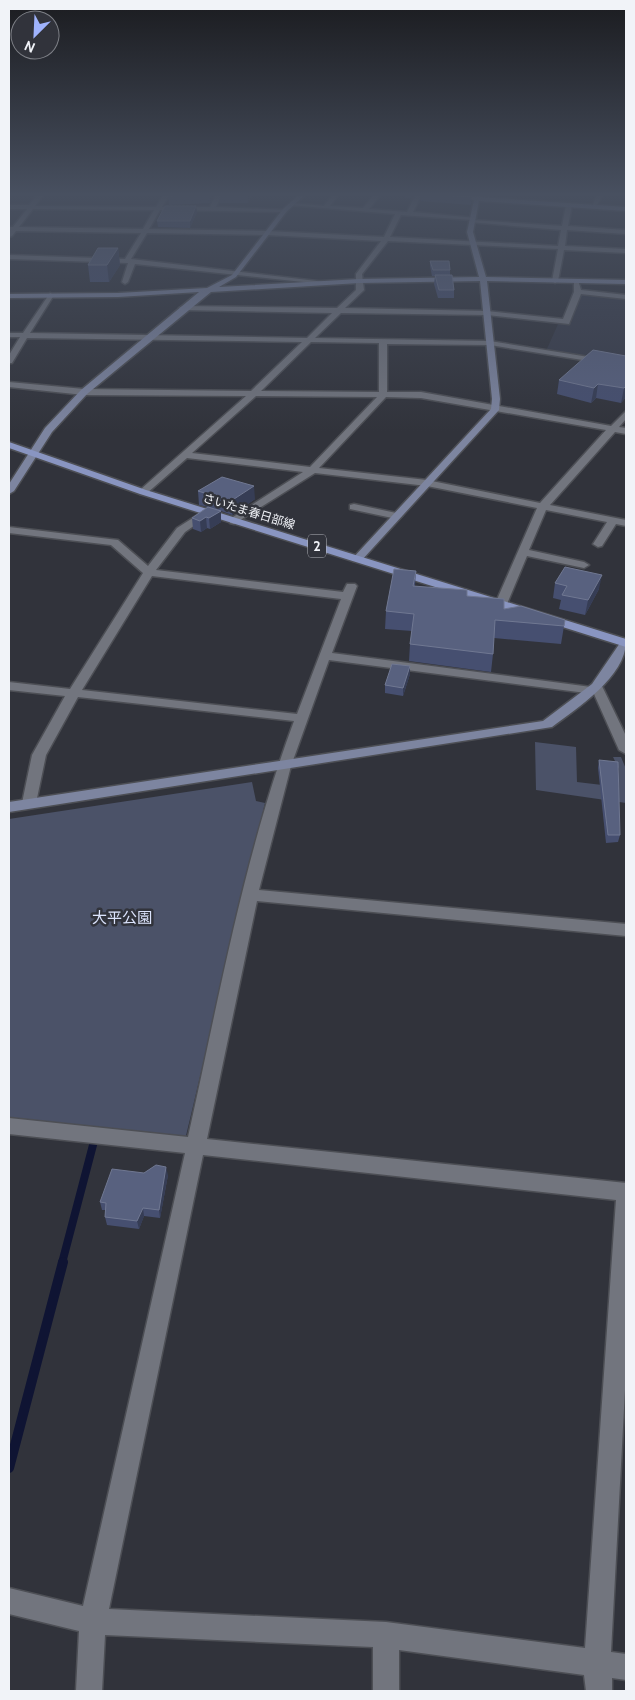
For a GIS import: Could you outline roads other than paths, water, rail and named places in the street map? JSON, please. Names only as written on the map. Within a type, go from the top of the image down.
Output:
[{"type":"main road","name":"さいたま春日部線","points":[[9,444],[143,492],[626,643]]},
{"type":"street","points":[[125,282],[127,273]]},
{"type":"street","points":[[9,491],[48,430],[84,392],[183,308],[235,273]]},
{"type":"street","points":[[247,273],[322,282]]},
{"type":"street","points":[[143,492],[252,394],[340,311],[360,290],[360,273]]},
{"type":"street","points":[[357,559],[495,410],[496,399],[481,273]]},
{"type":"street","points":[[555,281],[556,273]]},
{"type":"street","points":[[9,296],[118,295],[359,280],[626,282]]},
{"type":"street","points":[[183,308],[487,313],[566,322],[578,292],[576,281]]},
{"type":"street","points":[[578,292],[626,297]]},
{"type":"street","points":[[9,361],[50,295]]},
{"type":"street","points":[[9,336],[490,343],[626,365]]},
{"type":"street","points":[[234,520],[311,471],[383,396],[383,342]]},
{"type":"street","points":[[9,384],[84,392],[421,395],[495,410],[626,431]]},
{"type":"street","points":[[501,604],[543,506],[626,414]]},
{"type":"street","points":[[184,455],[427,484],[626,524]]},
{"type":"street","points":[[354,507],[397,516]]},
{"type":"street","points":[[29,804],[39,755],[73,694],[149,572],[181,530],[207,512]]},
{"type":"street","points":[[598,544],[613,521]]},
{"type":"street","points":[[9,530],[114,542],[149,572],[349,591],[300,718],[284,766],[250,895],[93,1621],[89,1691]]},
{"type":"street","points":[[523,552],[584,565]]},
{"type":"street","points":[[9,807],[547,724],[594,689],[626,643]]},
{"type":"street","points":[[324,656],[594,689]]},
{"type":"street","points":[[9,686],[300,718]]},
{"type":"street","points":[[594,689],[626,748]]},
{"type":"street","points":[[250,895],[626,930]]},
{"type":"street","points":[[9,1126],[626,1193],[597,1663],[599,1691]]},
{"type":"street","points":[[9,1600],[93,1621],[386,1635],[626,1667]]},
{"type":"street","points":[[386,1635],[386,1691]]},
{"type":"waterway","points":[[62,1263],[93,1145]]},
{"type":"waterway","points":[[9,1468],[63,1262]]},
{"type":"park label","name":"大平公園","points":[[122,918]]}]
